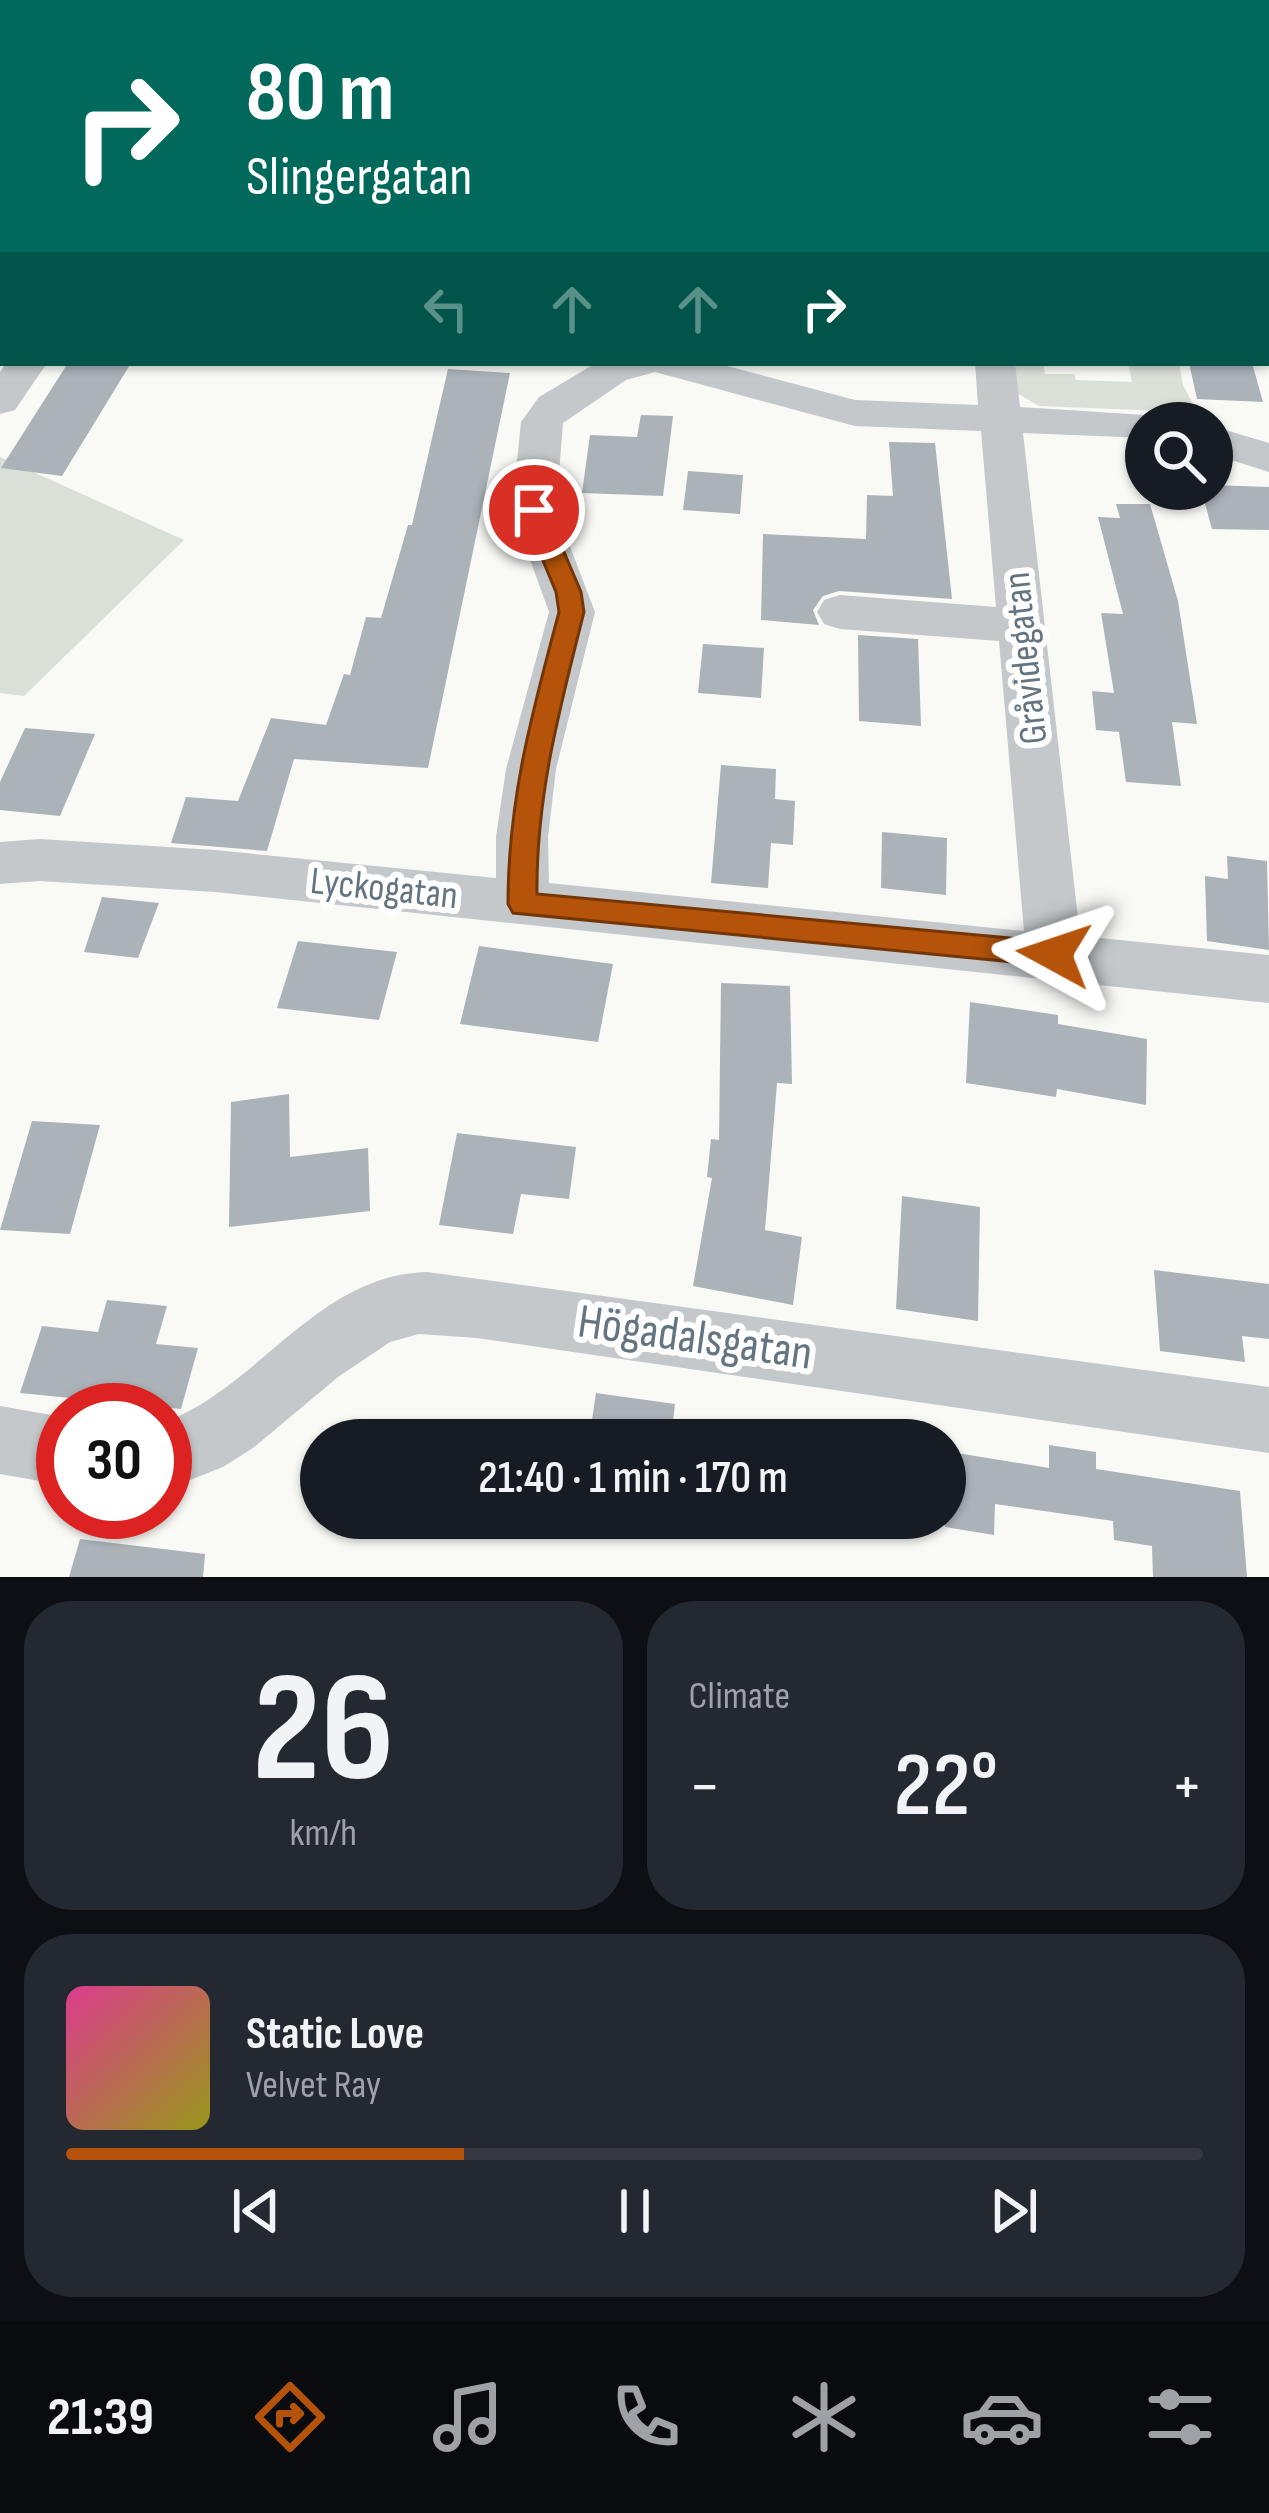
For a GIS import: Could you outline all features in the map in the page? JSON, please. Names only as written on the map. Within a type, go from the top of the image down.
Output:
[{"type":"street","points":[[0,401],[25,366]]},
{"type":"street","points":[[523,904],[522,837],[531,769],[572,612],[534,510],[542,422],[554,406],[612,371],[631,366]]},
{"type":"street","points":[[679,366],[855,412],[1125,423]]},
{"type":"street","name":"Gråvidegatan","points":[[994,366],[1054,954]]},
{"type":"street","points":[[1233,447],[1269,458]]},
{"type":"street","points":[[840,612],[1024,626]]},
{"type":"street","name":"Lyckogatan","points":[[0,863],[52,861],[215,871],[1269,979]]},
{"type":"street","name":"Högadalsgatan","points":[[192,1449],[219,1433],[322,1348],[375,1316],[414,1304],[477,1307],[1269,1420]]},
{"type":"street","points":[[0,1440],[36,1446]]},
{"type":"shaded area","points":[[1011,366],[1044,366],[1045,374],[1074,374],[1076,380],[1132,382],[1129,366],[1180,366],[1192,402],[1125,402],[1125,409],[1039,406],[1015,392]]},
{"type":"shaded area","points":[[0,457],[184,540],[24,696],[0,693]]},
{"type":"building","points":[[66,366],[129,366],[62,476],[1,468]]},
{"type":"building","points":[[1190,366],[1253,366],[1263,402],[1197,399]]},
{"type":"building","points":[[448,369],[510,373],[428,768],[294,759],[267,851],[171,843],[186,797],[238,801],[271,718],[326,725],[344,674],[350,675],[366,617],[381,618],[408,525],[412,525]]},
{"type":"building","points":[[641,415],[673,416],[663,496],[582,493],[590,435],[637,437]]},
{"type":"building","points":[[889,442],[935,443],[952,599],[839,591],[823,596],[813,610],[819,625],[761,620],[763,534],[866,539],[867,495],[893,496]]},
{"type":"building","points":[[688,471],[743,475],[740,514],[683,510]]},
{"type":"building","points":[[1233,486],[1269,487],[1269,530],[1212,529],[1207,510],[1233,510]]},
{"type":"building","points":[[1116,504],[1125,504],[1125,510],[1152,510],[1178,601],[1197,724],[1172,722],[1181,786],[1126,782],[1119,732],[1096,730],[1092,691],[1114,693],[1101,613],[1123,614],[1098,517],[1120,518]]},
{"type":"building","points":[[858,635],[918,639],[921,726],[859,721]]},
{"type":"building","points":[[703,644],[764,648],[761,698],[698,693]]},
{"type":"building","points":[[25,728],[95,734],[60,816],[0,810],[0,782]]},
{"type":"building","points":[[721,765],[776,769],[775,799],[795,801],[793,845],[771,843],[768,888],[711,883]]},
{"type":"building","points":[[882,832],[947,838],[946,895],[881,888]]},
{"type":"building","points":[[1227,856],[1267,861],[1269,950],[1207,941],[1205,876],[1228,879]]},
{"type":"building","points":[[102,897],[159,903],[138,958],[84,952]]},
{"type":"building","points":[[298,941],[397,952],[379,1020],[277,1008]]},
{"type":"building","points":[[479,946],[613,964],[598,1042],[460,1024]]},
{"type":"building","points":[[721,983],[790,986],[792,1084],[777,1083],[765,1230],[802,1237],[793,1305],[693,1286],[712,1178],[707,1177],[711,1139],[719,1140]]},
{"type":"building","points":[[970,1002],[1058,1015],[1058,1024],[1147,1039],[1146,1105],[1057,1089],[1056,1097],[966,1083]]},
{"type":"building","points":[[289,1094],[290,1157],[368,1148],[370,1211],[229,1227],[231,1102]]},
{"type":"building","points":[[32,1121],[100,1125],[70,1234],[0,1230]]},
{"type":"building","points":[[457,1133],[576,1147],[569,1199],[521,1194],[513,1234],[439,1225]]},
{"type":"building","points":[[902,1196],[980,1207],[978,1321],[896,1309]]},
{"type":"building","points":[[1154,1270],[1269,1284],[1269,1339],[1242,1336],[1245,1362],[1160,1351]]},
{"type":"building","points":[[107,1300],[167,1306],[156,1344],[198,1348],[188,1383],[36,1383],[36,1395],[20,1393],[42,1326],[98,1332]]},
{"type":"building","points":[[596,1393],[675,1404],[673,1419],[592,1419]]},
{"type":"building","points":[[1049,1445],[1096,1452],[1096,1469],[1240,1491],[1247,1577],[1153,1577],[1152,1546],[1114,1540],[1113,1521],[995,1504],[994,1535],[966,1530],[966,1454],[1049,1468]]},
{"type":"building","points":[[80,1539],[205,1554],[203,1577],[69,1577]]},
{"type":"route","points":[[534,510],[572,612],[531,769],[522,837],[523,904],[1054,954]]}]
